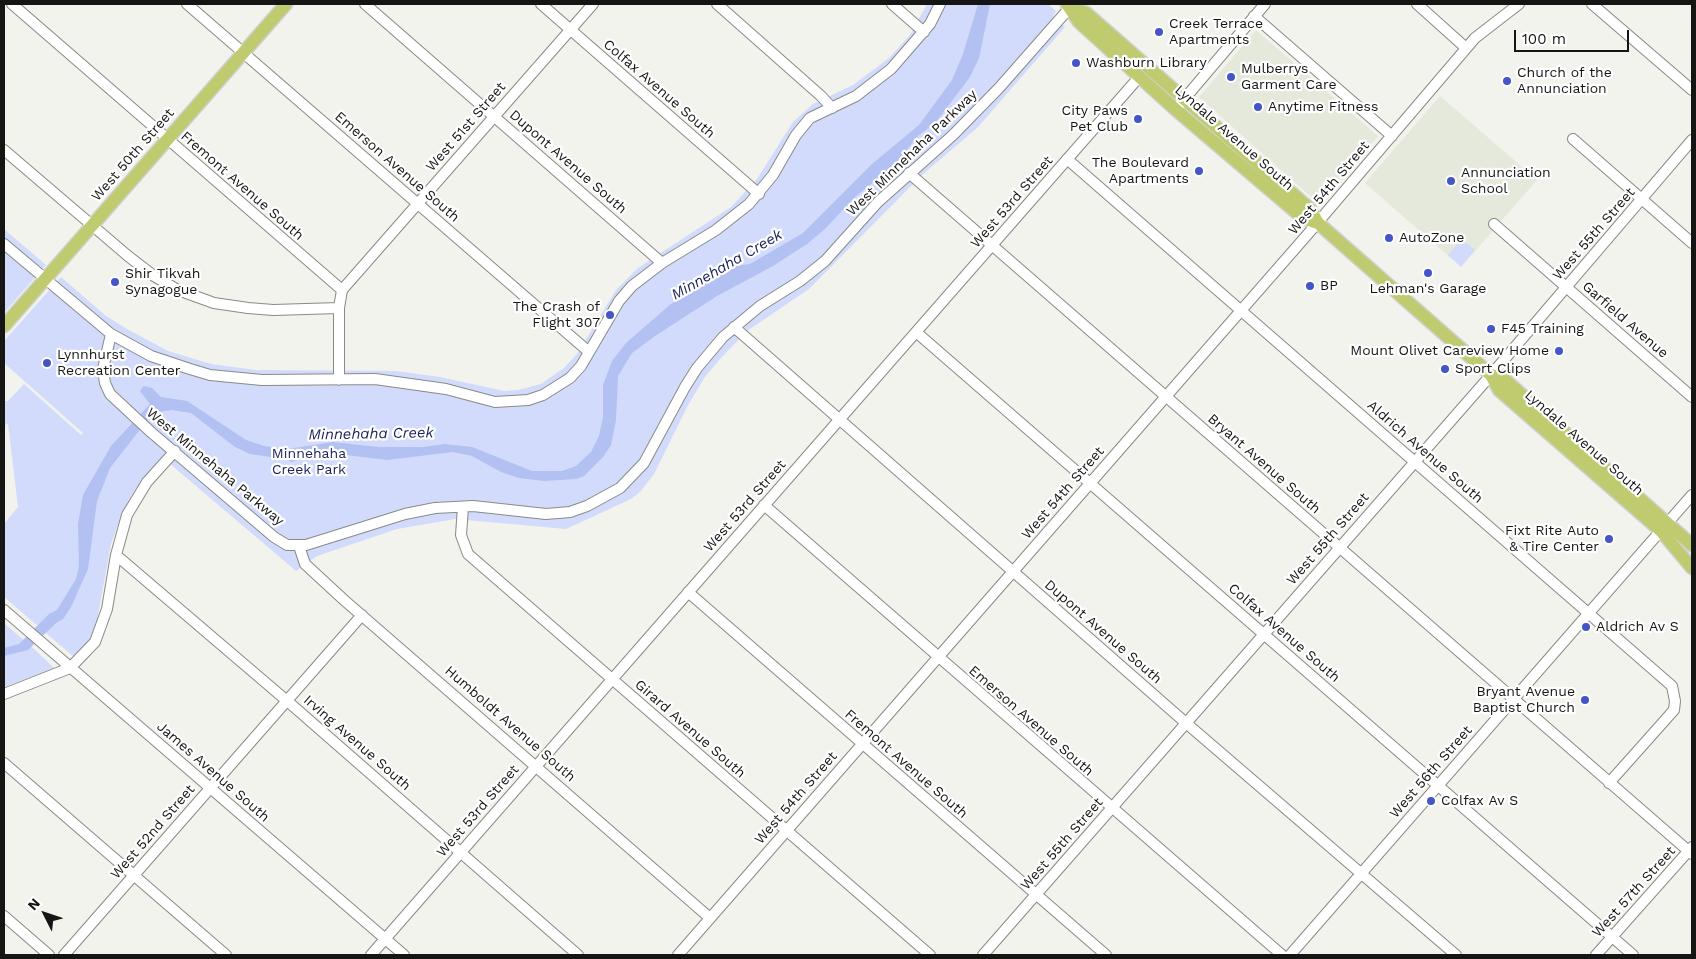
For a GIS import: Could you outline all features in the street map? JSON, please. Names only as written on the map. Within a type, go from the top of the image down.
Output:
[{"type":"main road","name":"West 50th Street","points":[[4,326],[286,4]]},
{"type":"main road","name":"Lyndale Avenue South","points":[[1070,5],[1076,19],[1175,109],[1303,218],[1318,223]]},
{"type":"main road","name":"Lyndale Avenue South","points":[[1070,5],[1084,12],[1310,209],[1318,223],[1491,375],[1499,390],[1665,527]]},
{"type":"main road","points":[[1665,527],[1692,545]]},
{"type":"main road","points":[[1665,527],[1692,568]]},
{"type":"street","name":"Fremont Avenue South","points":[[12,4],[342,290]]},
{"type":"street","name":"Emerson Avenue South","points":[[187,4],[589,352]]},
{"type":"street","name":"Dupont Avenue South","points":[[365,4],[662,263]]},
{"type":"street","name":"Colfax Avenue South","points":[[541,4],[759,194]]},
{"type":"street","name":"West 51st Street","points":[[342,290],[593,4]]},
{"type":"street","points":[[716,4],[821,96],[832,108]]},
{"type":"street","points":[[892,4],[924,32]]},
{"type":"street","points":[[4,244],[44,280],[111,334],[151,356],[210,375],[262,380],[375,379],[446,389],[496,402],[511,403],[535,398],[557,388],[570,378],[589,352],[619,301],[632,286],[662,263],[716,230],[759,194],[773,175],[799,130],[810,118],[856,96],[891,69],[924,32],[940,4]]},
{"type":"street","points":[[1175,109],[1265,4]]},
{"type":"street","points":[[1417,4],[1466,48]]},
{"type":"street","name":"West 54th Street","points":[[678,955],[1318,223],[1466,48],[1484,29],[1519,4]]},
{"type":"street","points":[[1592,4],[1692,90]]},
{"type":"street","name":"West Minnehaha Parkway","points":[[111,334],[105,355],[104,377],[110,394],[274,537],[287,545],[299,546],[405,514],[434,508],[463,507],[552,514],[587,506],[609,495],[631,478],[644,463],[697,368],[734,327],[760,306],[818,268],[878,202],[953,135],[998,88],[1070,5]]},
{"type":"street","points":[[1254,16],[1392,136]]},
{"type":"street","name":"West 53rd Street","points":[[371,955],[1140,76]]},
{"type":"street","points":[[1573,139],[1692,243]]},
{"type":"street","name":"West 55th Street","points":[[984,955],[1491,375],[1692,140]]},
{"type":"street","points":[[4,150],[154,276],[178,290],[201,299],[248,308],[273,310],[339,308]]},
{"type":"street","name":"Aldrich Avenue South","points":[[1067,159],[1672,686],[1676,701],[1674,710],[1609,783]]},
{"type":"street","name":"Bryant Avenue South","points":[[909,173],[1609,783],[1691,851]]},
{"type":"street","name":"Garfield Avenue","points":[[1494,224],[1692,397]]},
{"type":"street","points":[[339,380],[339,308],[342,290]]},
{"type":"street","name":"Dupont Avenue South","points":[[734,327],[1186,723],[1456,955]]},
{"type":"street","name":"Colfax Avenue South","points":[[916,332],[1089,484],[1264,633],[1437,787],[1633,955]]},
{"type":"street","points":[[4,694],[70,668],[95,642],[107,609],[116,555],[127,515],[137,496],[175,451]]},
{"type":"street","name":"West 56th Street","points":[[1290,955],[1692,495]]},
{"type":"street","name":"Emerson Avenue South","points":[[764,505],[937,658],[1282,955]]},
{"type":"street","name":"Girard Avenue South","points":[[463,507],[461,535],[468,554],[785,832],[930,955]]},
{"type":"street","name":"Humboldt Avenue South","points":[[299,546],[305,564],[710,918]]},
{"type":"street","name":"Irving Avenue South","points":[[116,555],[287,701],[578,955]]},
{"type":"street","name":"Fremont Avenue South","points":[[688,592],[1106,955]]},
{"type":"street","name":"James Avenue South","points":[[4,610],[404,955]]},
{"type":"street","name":"West 52nd Street","points":[[64,955],[362,615]]},
{"type":"street","points":[[4,763],[226,955]]},
{"type":"street","name":"West 57th Street","points":[[1596,955],[1691,851]]},
{"type":"street","points":[[4,916],[49,955]]},
{"type":"shaded area","name":"Minnehaha Creek","points":[[978,4],[990,4],[979,58],[970,77],[936,122],[919,135],[894,165],[855,197],[825,229],[807,244],[773,266],[717,296],[632,353],[618,376],[616,420],[611,445],[603,457],[584,476],[576,479],[544,481],[519,478],[501,472],[472,456],[453,452],[387,460],[329,453],[291,462],[285,459],[250,454],[235,447],[191,413],[172,410],[158,412],[152,414],[110,468],[97,501],[88,569],[71,607],[63,619],[56,623],[28,650],[4,656],[4,648],[19,644],[49,614],[57,610],[76,579],[79,566],[78,524],[83,495],[111,446],[150,404],[140,391],[144,386],[152,388],[161,397],[187,401],[246,440],[264,446],[288,449],[333,442],[378,447],[423,447],[445,444],[472,447],[532,471],[562,471],[576,466],[591,452],[599,436],[603,417],[603,385],[612,361],[626,343],[671,304],[709,280],[715,274],[727,267],[750,264],[803,233],[872,164],[919,125],[952,80],[963,54]]},
{"type":"shaded area","points":[[1256,30],[1378,136],[1319,204],[1199,97]]},
{"type":"shaded area","name":"Annunciation School","points":[[1440,96],[1537,180],[1461,267],[1365,183]]},
{"type":"green space","name":"Minnehaha Creek Park","points":[[927,4],[1048,4],[1056,11],[1053,16],[1065,27],[978,127],[921,176],[809,289],[747,331],[720,359],[705,377],[688,405],[654,474],[640,492],[631,499],[566,529],[455,519],[397,529],[317,556],[296,571],[162,457],[134,491],[121,516],[111,544],[96,626],[87,644],[74,657],[4,597],[4,524],[18,507],[8,424],[6,424],[4,432],[4,401],[8,401],[24,384],[81,435],[83,433],[4,363],[4,341],[61,277],[106,316],[127,329],[168,351],[211,364],[256,370],[396,371],[440,377],[504,391],[518,390],[541,384],[564,368],[577,354],[616,290],[638,268],[731,207],[757,179],[793,122],[813,104],[853,85],[889,58],[910,35]]},
{"type":"green space","points":[[4,229],[46,265],[4,313]]},
{"type":"green space","points":[[1462,239],[1475,250],[1461,267],[1448,255]]},
{"type":"green space","points":[[4,623],[34,649],[54,668],[4,687]]},
{"type":"place","name":"Creek Terrace Apartments","points":[[1159,32]]},
{"type":"place","name":"Washburn Library","points":[[1076,63]]},
{"type":"place","name":"Mulberrys Garment Care","points":[[1231,77]]},
{"type":"place","name":"Church of the Annunciation","points":[[1507,81]]},
{"type":"place","name":"Anytime Fitness","points":[[1258,107]]},
{"type":"place","name":"City Paws Pet Club","points":[[1138,119]]},
{"type":"place","name":"The Boulevard Apartments","points":[[1199,171]]},
{"type":"place","name":"Annunciation School","points":[[1451,181]]},
{"type":"place","name":"AutoZone","points":[[1389,238]]},
{"type":"place","name":"Lehman's Garage","points":[[1428,273]]},
{"type":"place","name":"Shir Tikvah Synagogue","points":[[115,282]]},
{"type":"place","name":"BP","points":[[1310,286]]},
{"type":"place","name":"The Crash of Flight 307","points":[[610,315]]},
{"type":"place","name":"F45 Training","points":[[1491,329]]},
{"type":"place","name":"Mount Olivet Careview Home","points":[[1559,351]]},
{"type":"place","name":"Lynnhurst Recreation Center","points":[[47,363]]},
{"type":"place","name":"Sport Clips","points":[[1445,369]]},
{"type":"place","name":"Fixt Rite Auto & Tire Center","points":[[1609,539]]},
{"type":"place","name":"Aldrich Av S","points":[[1586,627]]},
{"type":"place","name":"Bryant Avenue Baptist Church","points":[[1585,700]]},
{"type":"place","name":"Colfax Av S","points":[[1431,801]]}]
